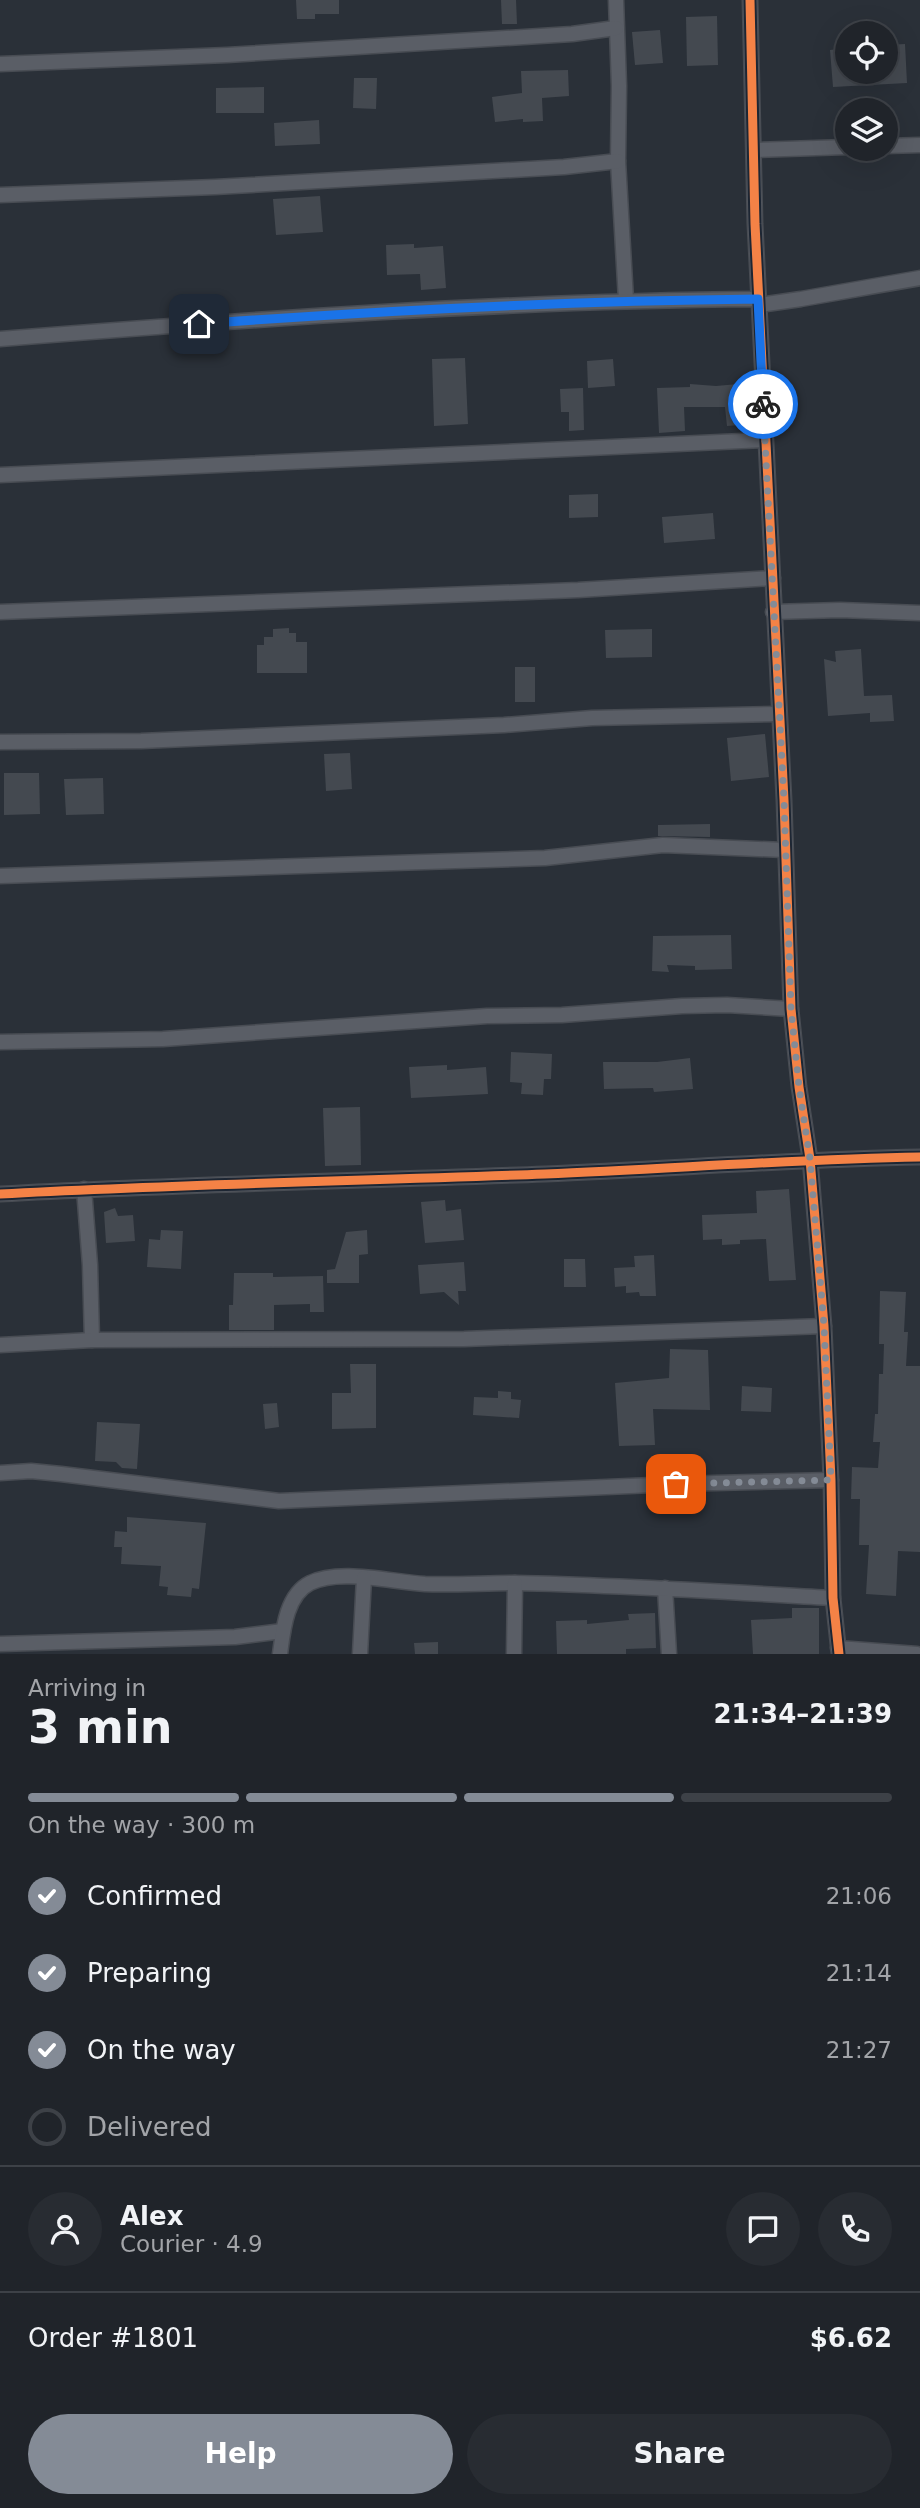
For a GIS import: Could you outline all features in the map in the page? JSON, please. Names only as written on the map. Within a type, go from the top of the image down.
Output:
[{"type":"street","points":[[615,0],[618,161],[626,300]]},
{"type":"street","points":[[750,0],[759,304],[784,800],[791,1009],[810,1159],[824,1326],[833,1598],[838,1651],[917,1654]]},
{"type":"street","points":[[0,64],[227,55],[572,34],[616,28]]},
{"type":"street","points":[[898,146],[920,145]]},
{"type":"street","points":[[754,150],[835,147]]},
{"type":"street","points":[[0,195],[215,187],[564,167],[618,161]]},
{"type":"street","points":[[759,304],[920,278]]},
{"type":"street","points":[[0,339],[249,320],[626,300],[758,299],[759,304]]},
{"type":"street","points":[[0,475],[765,440]]},
{"type":"street","points":[[0,612],[578,590],[773,578]]},
{"type":"street","points":[[773,612],[840,610],[920,613]]},
{"type":"street","points":[[0,742],[141,741],[504,725],[592,718],[779,714]]},
{"type":"street","points":[[0,876],[532,858],[663,845],[784,849]]},
{"type":"street","points":[[0,1042],[163,1039],[487,1016],[562,1015],[682,1006],[727,1005],[791,1009]]},
{"type":"street","points":[[0,1194],[558,1173],[810,1159],[920,1157]]},
{"type":"street","points":[[84,1189],[92,1340]]},
{"type":"street","points":[[0,1345],[92,1340],[464,1339],[824,1326]]},
{"type":"street","points":[[0,1473],[31,1471],[61,1474],[279,1501],[831,1480]]},
{"type":"street","points":[[280,1654],[283,1630],[291,1603],[306,1585],[327,1577],[424,1584],[515,1583],[665,1588],[833,1598]]},
{"type":"street","points":[[360,1654],[364,1578]]},
{"type":"street","points":[[514,1654],[515,1583]]},
{"type":"street","points":[[665,1588],[669,1654]]},
{"type":"street","points":[[0,1644],[235,1637],[283,1630]]},
{"type":"building","points":[[296,0],[339,0],[339,14],[315,14],[315,19],[297,19]]},
{"type":"building","points":[[501,0],[516,0],[517,24],[502,24]]},
{"type":"building","points":[[717,16],[718,65],[687,66],[686,17]]},
{"type":"building","points":[[660,30],[663,63],[635,65],[632,32]]},
{"type":"building","points":[[898,44],[905,44],[907,83],[898,83]]},
{"type":"building","points":[[835,49],[835,84],[888,84],[833,87],[830,50]]},
{"type":"building","points":[[568,70],[569,96],[542,98],[543,121],[523,122],[523,119],[495,122],[492,97],[522,93],[521,71]]},
{"type":"building","points":[[354,78],[377,78],[376,109],[353,108]]},
{"type":"building","points":[[264,87],[264,113],[216,113],[216,88]]},
{"type":"building","points":[[319,120],[320,144],[275,146],[274,123]]},
{"type":"building","points":[[320,196],[323,232],[276,235],[273,199]]},
{"type":"building","points":[[414,244],[414,248],[443,246],[446,288],[421,290],[420,274],[387,275],[386,245]]},
{"type":"building","points":[[465,358],[468,424],[434,426],[432,359]]},
{"type":"building","points":[[613,359],[615,386],[588,388],[587,361]]},
{"type":"building","points":[[749,383],[753,424],[727,426],[725,407],[684,407],[685,431],[659,433],[657,388],[690,387],[690,384],[716,386]]},
{"type":"building","points":[[583,388],[584,430],[569,431],[569,412],[561,412],[560,389]]},
{"type":"building","points":[[598,494],[598,517],[569,518],[569,495]]},
{"type":"building","points":[[713,513],[715,539],[664,543],[662,517]]},
{"type":"building","points":[[289,628],[289,633],[296,633],[296,642],[307,642],[307,673],[257,673],[257,645],[264,645],[264,637],[273,637],[273,629]]},
{"type":"building","points":[[652,629],[652,657],[606,658],[605,630]]},
{"type":"building","points":[[861,649],[864,696],[892,695],[894,721],[870,722],[870,713],[828,716],[824,659],[836,662],[835,651]]},
{"type":"building","points":[[515,667],[535,667],[535,702],[515,702]]},
{"type":"building","points":[[765,734],[769,777],[731,781],[727,738]]},
{"type":"building","points":[[350,753],[352,789],[326,791],[324,754]]},
{"type":"building","points":[[4,773],[39,773],[40,814],[4,815]]},
{"type":"building","points":[[103,778],[104,814],[66,815],[64,779]]},
{"type":"building","points":[[710,824],[710,837],[658,836],[658,825]]},
{"type":"building","points":[[731,935],[732,969],[695,970],[695,966],[667,965],[669,972],[652,971],[653,936]]},
{"type":"building","points":[[511,1052],[552,1054],[551,1079],[544,1079],[543,1095],[521,1094],[522,1083],[510,1082]]},
{"type":"building","points":[[690,1058],[693,1089],[654,1092],[653,1088],[604,1089],[603,1062],[657,1062]]},
{"type":"building","points":[[447,1065],[447,1070],[486,1067],[488,1094],[411,1098],[409,1067]]},
{"type":"building","points":[[360,1107],[361,1165],[325,1166],[323,1108]]},
{"type":"building","points":[[789,1189],[796,1280],[769,1281],[766,1239],[740,1240],[740,1244],[722,1245],[722,1239],[703,1240],[702,1215],[757,1213],[756,1191]]},
{"type":"building","points":[[445,1200],[446,1211],[461,1209],[464,1240],[425,1243],[421,1202]]},
{"type":"building","points":[[115,1208],[118,1216],[133,1215],[135,1241],[106,1243],[104,1212]]},
{"type":"building","points":[[161,1230],[183,1231],[181,1269],[147,1267],[149,1239],[160,1240]]},
{"type":"building","points":[[367,1230],[368,1254],[359,1255],[359,1283],[327,1283],[327,1270],[335,1269],[346,1232]]},
{"type":"building","points":[[654,1255],[656,1296],[640,1296],[639,1292],[626,1293],[626,1286],[615,1287],[614,1268],[635,1267],[634,1256]]},
{"type":"building","points":[[564,1259],[585,1259],[586,1287],[564,1287]]},
{"type":"building","points":[[464,1262],[466,1291],[458,1291],[459,1305],[444,1292],[420,1294],[418,1265]]},
{"type":"building","points":[[234,1273],[273,1273],[273,1277],[323,1276],[324,1312],[310,1312],[310,1304],[274,1305],[274,1330],[229,1330],[229,1305],[233,1305]]},
{"type":"building","points":[[880,1291],[906,1292],[906,1366],[920,1366],[920,1552],[898,1551],[896,1596],[866,1594],[869,1545],[859,1545],[860,1499],[851,1499],[852,1467],[878,1468],[880,1442],[873,1442],[875,1414],[878,1414],[879,1374],[883,1374],[884,1344],[879,1344]]},
{"type":"building","points":[[670,1349],[708,1350],[710,1410],[653,1409],[655,1445],[619,1446],[615,1383],[669,1378]]},
{"type":"building","points":[[350,1364],[376,1364],[376,1428],[332,1429],[332,1393],[351,1393]]},
{"type":"building","points":[[742,1386],[772,1388],[771,1412],[741,1411]]},
{"type":"building","points":[[498,1391],[511,1392],[511,1399],[521,1400],[519,1418],[473,1415],[474,1397],[498,1398]]},
{"type":"building","points":[[277,1403],[279,1427],[265,1429],[263,1404]]},
{"type":"building","points":[[97,1422],[140,1424],[137,1469],[122,1468],[116,1462],[95,1461]]},
{"type":"building","points":[[127,1517],[206,1523],[199,1589],[192,1588],[191,1597],[167,1595],[168,1587],[159,1586],[161,1566],[121,1564],[122,1547],[114,1547],[115,1531],[127,1532]]},
{"type":"building","points":[[792,1608],[819,1608],[819,1654],[753,1654],[751,1620],[792,1618]]},
{"type":"building","points":[[655,1613],[656,1648],[626,1649],[626,1654],[557,1654],[556,1621],[587,1620],[587,1624],[629,1620],[628,1614]]},
{"type":"building","points":[[438,1642],[438,1654],[415,1654],[414,1643]]},
{"type":"cycle path","points":[[750,0],[755,224],[784,800],[791,1009],[810,1159],[824,1326],[833,1598],[839,1654]]},
{"type":"cycle path","points":[[0,1194],[920,1157]]},
{"type":"way so far","points":[[676,1484],[831,1480],[824,1326],[810,1159],[791,1009],[784,800],[763,404]]},
{"type":"route","points":[[199,324],[626,300],[758,299],[763,404]]}]
